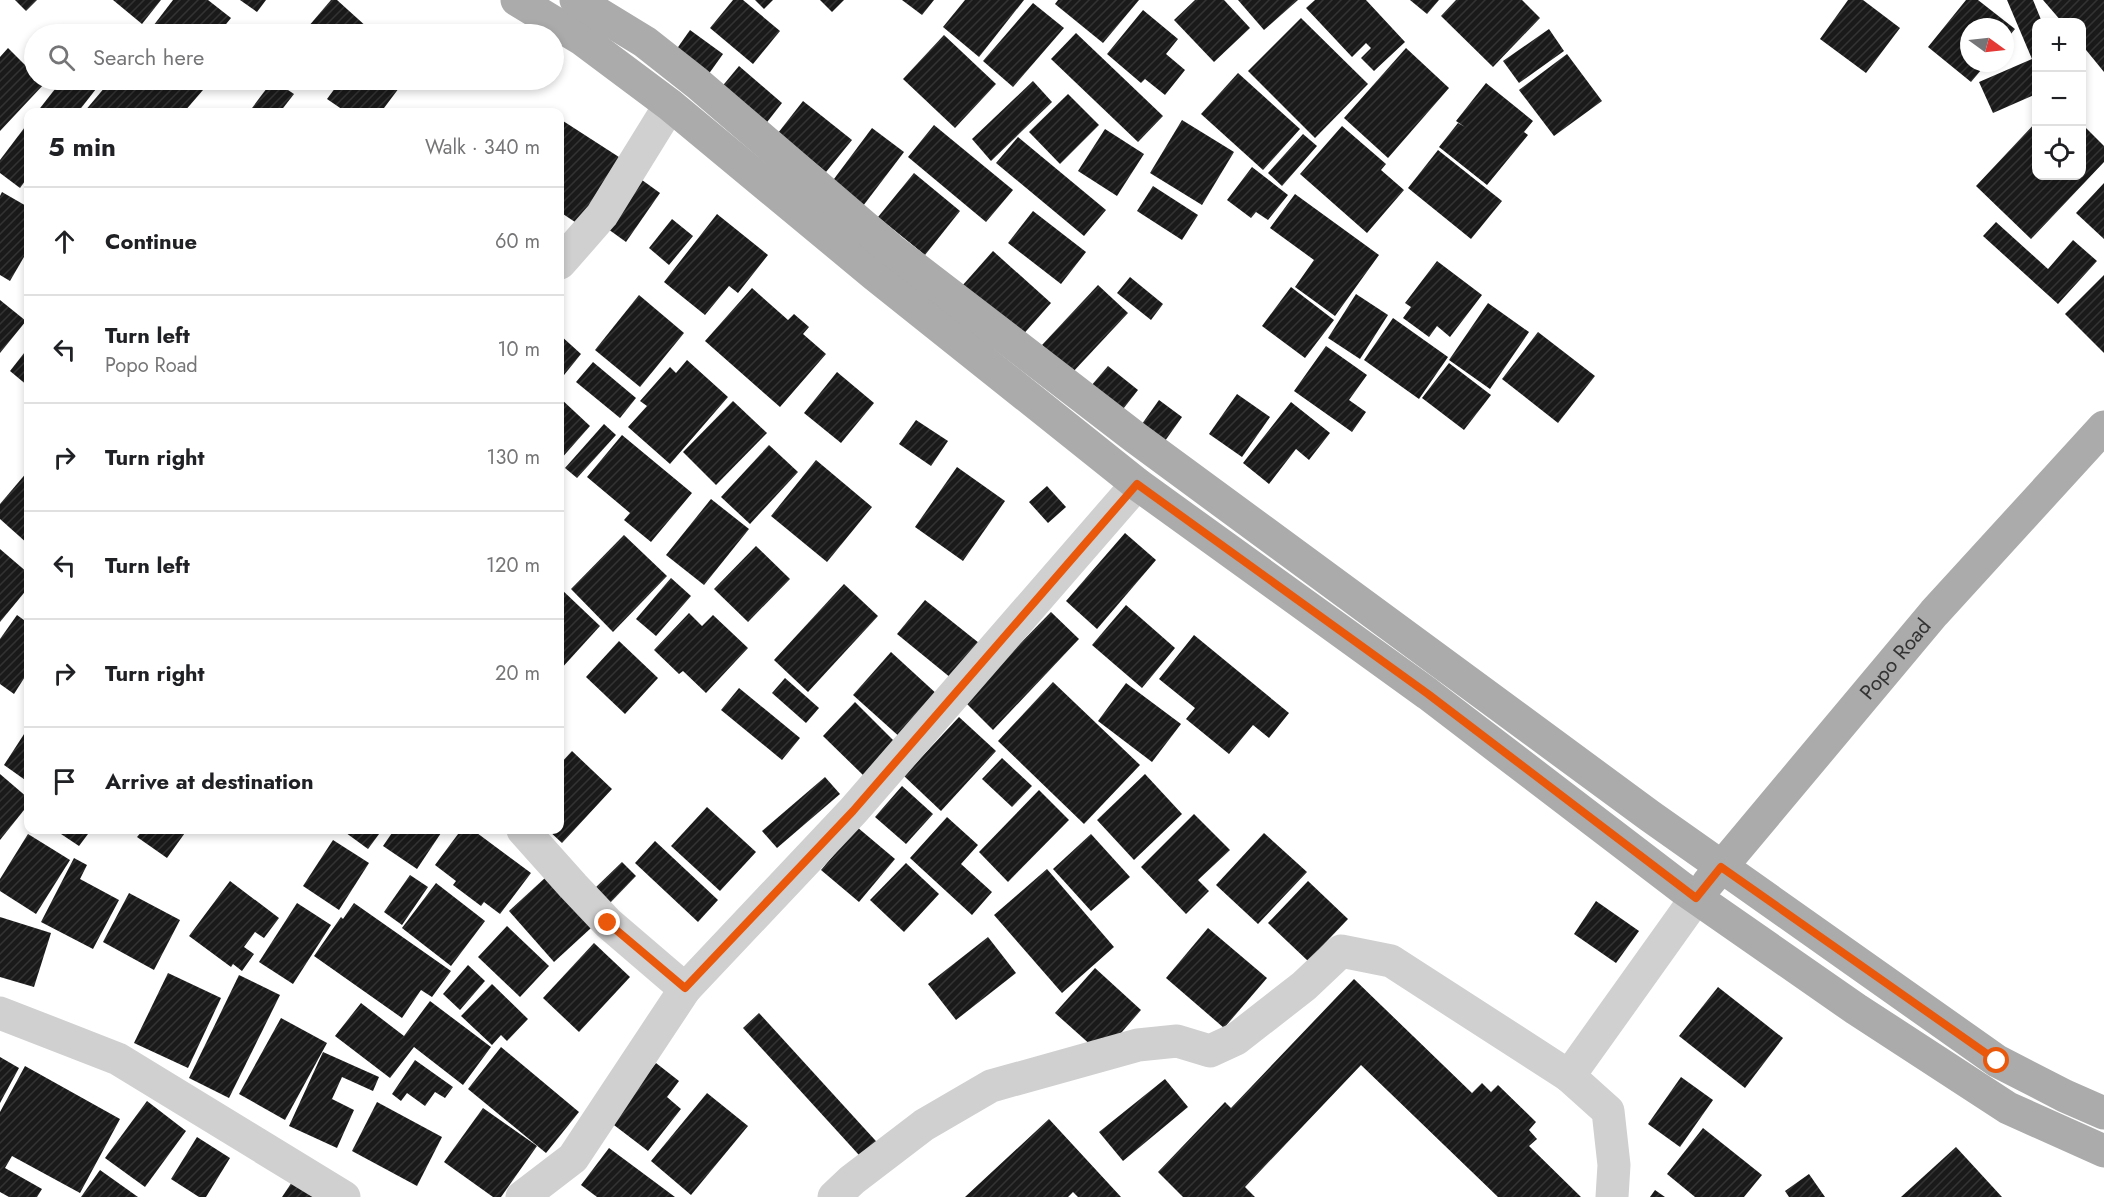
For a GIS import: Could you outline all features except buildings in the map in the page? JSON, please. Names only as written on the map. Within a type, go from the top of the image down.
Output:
[{"type":"main road","points":[[517,0],[557,24]]},
{"type":"main road","points":[[596,5],[689,76],[893,251],[1136,438],[1435,659],[1721,867],[1997,1061],[2104,1113]]},
{"type":"main road","points":[[564,28],[670,105],[875,275],[1137,484],[1428,694],[1696,898],[1856,1009],[2008,1108],[2104,1151]]},
{"type":"main road","name":"Popo Road","points":[[1696,898],[1934,613],[2104,427]]},
{"type":"street","points":[[564,258],[602,215],[670,105]]},
{"type":"street","points":[[522,1197],[573,1158],[685,988],[853,811],[1137,484]]},
{"type":"street","points":[[527,834],[608,923],[685,988]]},
{"type":"street","points":[[1569,1076],[1696,898]]},
{"type":"street","points":[[834,1197],[852,1180],[924,1125],[991,1086],[1138,1045],[1177,1041],[1210,1051],[1236,1039],[1304,986],[1341,951],[1391,961],[1569,1076],[1608,1111],[1614,1165],[1612,1197]]},
{"type":"street","points":[[0,1013],[117,1059],[344,1197]]},
{"type":"route","points":[[608,923],[685,988],[853,811],[1137,484],[1428,694],[1696,898],[1721,867],[1997,1061]]}]
